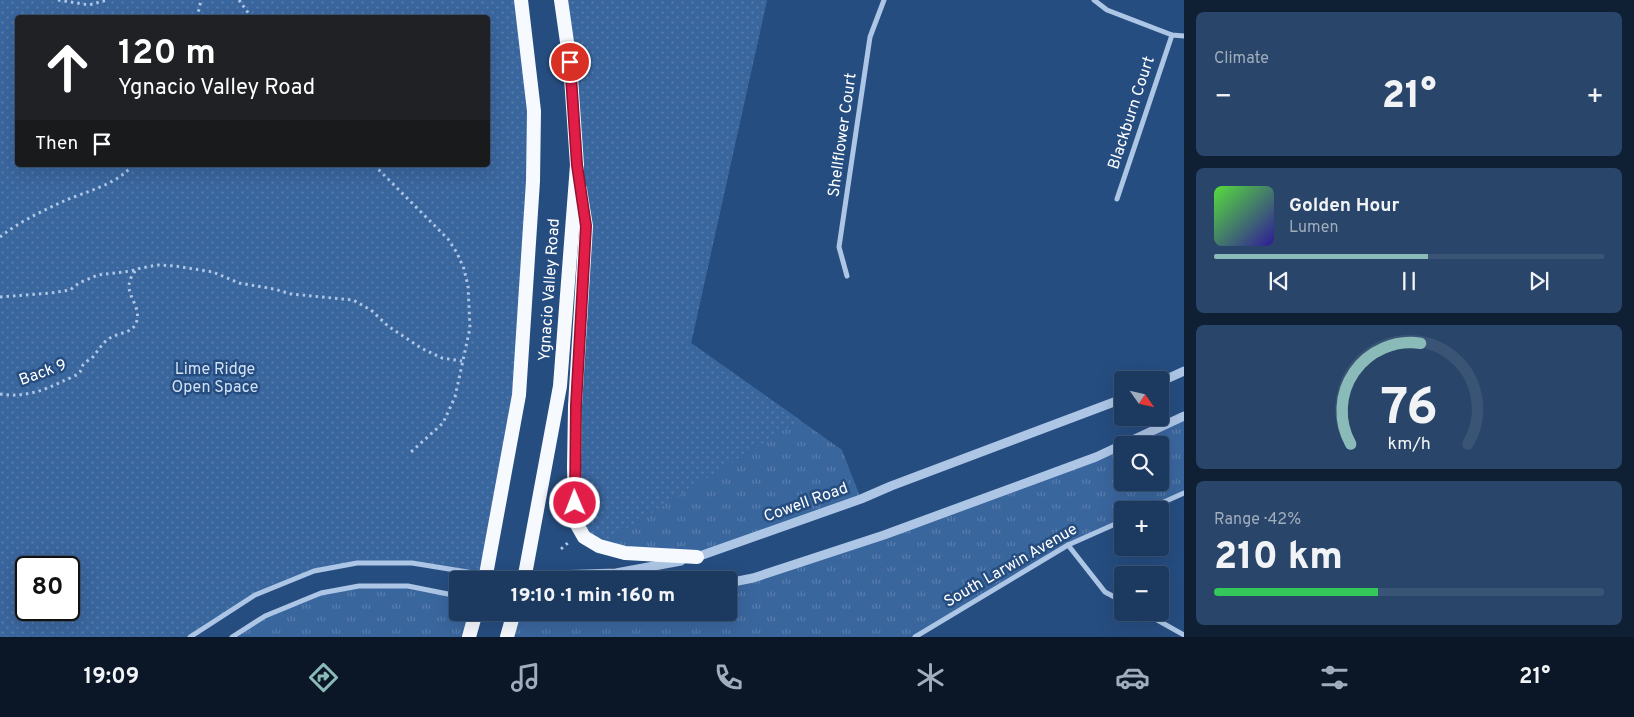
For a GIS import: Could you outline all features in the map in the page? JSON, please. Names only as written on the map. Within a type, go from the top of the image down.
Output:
[{"type":"highway","name":"Ygnacio Valley Road","points":[[486,571],[519,395],[532,191],[534,111],[521,0]]},
{"type":"highway","name":"Ygnacio Valley Road","points":[[526,571],[560,386],[577,165],[570,62],[562,0]]},
{"type":"highway","points":[[577,165],[586,226],[575,422],[575,521],[584,537],[599,546],[625,553],[697,557]]},
{"type":"highway","points":[[469,637],[473,621]]},
{"type":"highway","points":[[507,637],[511,621]]},
{"type":"street","name":"Shellflower Court","points":[[847,276],[839,247],[870,37],[884,0]]},
{"type":"street","points":[[1094,0],[1107,10],[1172,34],[1184,36]]},
{"type":"street","name":"Blackburn Court","points":[[1117,199],[1172,34]]},
{"type":"street","points":[[1169,378],[1184,371]]},
{"type":"street","name":"Cowell Road","points":[[626,571],[697,557],[861,499],[1114,402]]},
{"type":"street","points":[[737,581],[753,578],[884,535],[1096,456],[1184,416]]},
{"type":"street","points":[[1166,501],[1184,493]]},
{"type":"street","name":"South Larwin Avenue","points":[[915,637],[1068,545],[1114,524]]},
{"type":"street","points":[[1068,545],[1105,592],[1114,597]]},
{"type":"street","points":[[190,637],[255,595],[314,571],[357,563],[412,563],[454,571]]},
{"type":"street","points":[[232,637],[265,616],[321,593],[359,586],[408,586],[449,594]]},
{"type":"street","points":[[1159,621],[1184,635]]},
{"type":"path","points":[[58,0],[89,4],[107,0]]},
{"type":"path","points":[[198,15],[201,0]]},
{"type":"path","points":[[239,0],[250,15]]},
{"type":"path","points":[[0,237],[26,219],[110,182],[130,167]]},
{"type":"path","points":[[376,167],[448,239],[464,269],[469,303],[470,328],[455,397],[443,423],[411,452]]},
{"type":"path","points":[[0,297],[70,290],[79,283],[98,275],[158,265],[175,266],[213,272],[239,283],[274,289],[290,294],[353,300],[371,310],[388,326],[421,348],[442,358],[462,361]]},
{"type":"path","name":"Back 9","points":[[0,394],[12,396],[30,393],[68,379],[79,372],[82,365],[107,340],[134,328],[137,316],[130,296],[129,282],[136,270]]},
{"type":"green space","name":"Lime Ridge Open Space","points":[[0,0],[519,0],[533,181],[519,395],[487,571],[461,571],[412,563],[357,563],[314,571],[255,595],[190,637],[0,637]]},
{"type":"green space","points":[[561,0],[767,0],[691,343],[842,450],[861,499],[697,557],[599,546],[586,226]]},
{"type":"green space","points":[[561,0],[767,0],[691,343],[800,420],[599,546],[575,521],[586,226]]},
{"type":"green space","points":[[1184,416],[1184,493],[1166,501],[1114,501],[1114,525],[1068,545],[915,637],[507,637],[512,621],[737,621],[737,581],[753,578],[1096,457],[1114,449],[1114,491],[1169,491],[1169,436],[1141,436],[1163,426],[1169,426],[1169,423]]},
{"type":"green space","points":[[359,586],[408,586],[449,594],[449,621],[474,621],[469,637],[232,637],[265,616],[321,593]]},
{"type":"route","points":[[570,62],[577,165],[586,226],[574,438],[575,503]]}]
